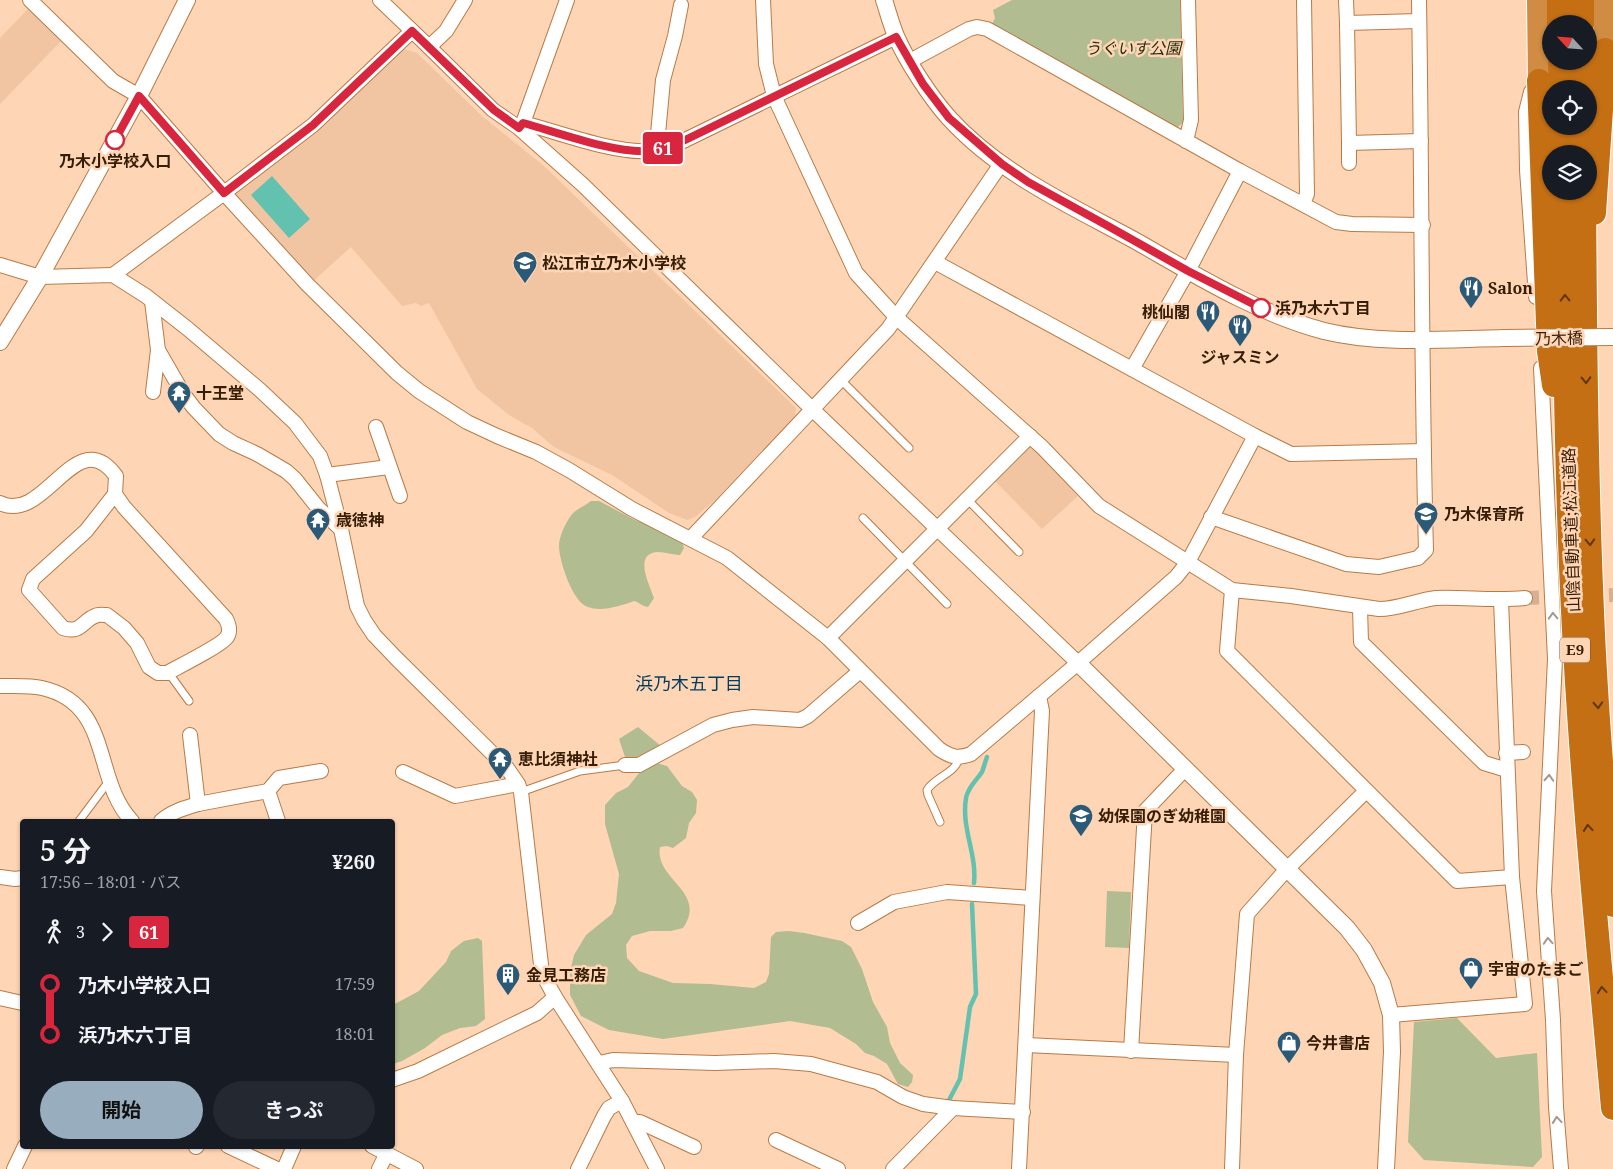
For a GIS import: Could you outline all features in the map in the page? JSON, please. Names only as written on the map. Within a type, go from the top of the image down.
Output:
[{"type":"highway","points":[[1538,0],[1549,80]]},
{"type":"highway","points":[[1559,0],[1559,15]]},
{"type":"highway","points":[[1582,0],[1582,15]]},
{"type":"highway","points":[[1585,351],[1606,50],[1604,0]]},
{"type":"highway","points":[[1550,135],[1549,351],[1569,486]]},
{"type":"highway","name":"山陰自動車道;松江道路","points":[[1563,200],[1573,612],[1584,786],[1613,1108]]},
{"type":"highway","name":"山陰自動車道;松江道路","points":[[1584,200],[1585,351],[1592,612],[1602,784],[1613,904]]},
{"type":"street","points":[[30,0],[113,81],[139,96],[307,284],[397,373],[419,391],[467,422],[536,452],[632,509],[727,558],[828,638],[947,754],[959,758],[971,754],[1078,664],[1176,577],[1188,562],[1255,436]]},
{"type":"street","points":[[0,342],[40,277],[139,96],[187,0]]},
{"type":"street","points":[[380,0],[494,110],[521,125],[1185,768],[1347,928],[1364,950],[1382,984],[1391,1015],[1392,1052],[1386,1169]]},
{"type":"street","points":[[429,47],[446,30],[465,0]]},
{"type":"street","points":[[521,125],[567,0]]},
{"type":"street","points":[[763,0],[766,64],[774,96],[856,274],[897,318],[1030,436],[1099,506],[1232,590],[1291,596],[1360,607],[1391,608],[1435,598],[1500,600],[1525,598]]},
{"type":"street","name":"乃木橋","points":[[884,0],[896,37],[923,84],[949,118],[1002,164],[1028,182],[1188,271],[1269,312],[1324,331],[1371,338],[1423,340],[1613,337]]},
{"type":"street","points":[[1186,141],[1191,120],[1188,0]]},
{"type":"street","points":[[1302,204],[1307,194],[1304,0]]},
{"type":"street","points":[[1346,0],[1350,163]]},
{"type":"street","points":[[1211,517],[1346,564],[1379,566],[1418,558],[1426,550],[1419,0]]},
{"type":"street","points":[[663,148],[658,134],[663,80],[675,36],[680,5]]},
{"type":"street","points":[[1347,24],[1419,22]]},
{"type":"street","points":[[910,61],[969,29],[977,27],[987,29],[1240,171],[1336,222],[1423,225]]},
{"type":"street","points":[[0,265],[40,277],[113,275],[313,125],[412,31]]},
{"type":"street","points":[[521,125],[634,151],[649,151],[663,148],[677,144],[896,37]]},
{"type":"street","points":[[1606,50],[1613,112]]},
{"type":"street","points":[[1542,88],[1531,92],[1526,112],[1526,151],[1544,409],[1554,659],[1544,891],[1553,1020],[1560,1169]]},
{"type":"street","points":[[1349,143],[1421,141]]},
{"type":"street","points":[[691,538],[897,318],[1002,164]]},
{"type":"street","points":[[1132,368],[1188,271],[1240,171]]},
{"type":"street","points":[[935,262],[1291,454],[1424,451]]},
{"type":"street","points":[[113,275],[152,301],[260,390],[295,423],[320,456],[341,529],[357,606],[364,620],[374,635],[396,658],[507,768],[520,788],[542,972],[555,997],[622,1101],[658,1169]]},
{"type":"street","points":[[152,301],[158,350],[153,392]]},
{"type":"street","points":[[158,350],[184,395],[219,434],[286,471],[295,479],[318,509],[341,529]]},
{"type":"street","points":[[376,427],[400,496]]},
{"type":"street","points":[[828,638],[1030,436]]},
{"type":"street","points":[[0,503],[8,507],[22,505],[35,499],[83,460],[95,459],[108,465],[116,476],[114,494],[86,530],[33,579],[29,590],[63,628],[70,630],[78,628],[95,616],[107,615],[124,628],[137,644],[149,667],[158,673],[168,672],[224,641],[230,631],[229,625],[220,612],[114,494]]},
{"type":"street","points":[[327,475],[390,467]]},
{"type":"street","points":[[1232,590],[1227,651],[1457,881],[1512,877]]},
{"type":"street","points":[[1391,1015],[1526,1004],[1512,877],[1500,600]]},
{"type":"street","points":[[1360,607],[1361,642],[1484,763],[1507,770]]},
{"type":"street","points":[[626,766],[639,765],[713,725],[753,717],[800,720],[808,716],[860,670]]},
{"type":"street","points":[[0,686],[44,688],[76,705],[88,719],[97,740],[115,797],[131,819]]},
{"type":"street","points":[[1019,1169],[1042,711],[1039,696]]},
{"type":"street","points":[[190,735],[198,804]]},
{"type":"street","points":[[1506,753],[1523,752]]},
{"type":"street","points":[[1131,1051],[1145,811],[1185,768]]},
{"type":"street","points":[[163,819],[183,808],[268,791],[279,778],[321,771]]},
{"type":"street","points":[[402,772],[455,796],[520,788]]},
{"type":"street","points":[[268,791],[277,819]]},
{"type":"street","points":[[1232,1169],[1236,1055],[1247,914],[1287,870],[1366,791]]},
{"type":"street","points":[[0,877],[20,878]]},
{"type":"street","points":[[858,923],[894,902],[947,892],[1032,898]]},
{"type":"street","points":[[395,1079],[418,1071],[538,1013],[555,997]]},
{"type":"street","points":[[0,998],[20,1003]]},
{"type":"street","points":[[1026,1045],[1236,1055]]},
{"type":"street","points":[[599,1064],[613,1060],[715,1063],[774,1061],[811,1064],[877,1082],[912,1102],[953,1108],[1023,1112]]},
{"type":"street","points":[[578,1169],[609,1108],[622,1101]]},
{"type":"street","points":[[893,1169],[953,1108]]},
{"type":"street","points":[[633,1122],[640,1122],[694,1147]]},
{"type":"street","points":[[776,1140],[838,1169]]},
{"type":"street","points":[[14,1169],[24,1149]]},
{"type":"street","points":[[234,1149],[277,1169]]},
{"type":"street","points":[[284,1169],[293,1149]]},
{"type":"street","points":[[377,1149],[416,1169]]},
{"type":"street","points":[[379,1169],[386,1155]]},
{"type":"lane","points":[[840,379],[909,448]]},
{"type":"lane","points":[[966,500],[1019,552]]},
{"type":"lane","points":[[863,518],[946,604]]},
{"type":"lane","points":[[168,672],[189,701]]},
{"type":"lane","points":[[940,822],[927,790],[933,783],[956,766],[959,758]]},
{"type":"lane","points":[[520,788],[580,771],[626,766]]},
{"type":"lane","points":[[80,819],[109,781]]},
{"type":"shaded area","points":[[29,8],[62,40],[0,104],[0,38]]},
{"type":"shaded area","name":"松江市立乃木小学校","points":[[401,48],[417,53],[482,116],[544,166],[796,408],[795,417],[714,501],[695,517],[687,520],[669,513],[612,475],[554,447],[532,428],[509,415],[477,389],[429,303],[421,306],[416,303],[402,306],[351,247],[311,283],[235,194],[292,148]]},
{"type":"shaded area","points":[[1028,448],[1035,449],[1078,496],[1042,529],[995,481]]},
{"type":"green space","name":"うぐいす公園","points":[[1012,0],[1180,0],[1183,122],[1177,128],[991,26],[995,18],[993,10]]},
{"type":"green space","points":[[591,501],[599,501],[635,520],[662,529],[682,542],[684,548],[680,555],[658,552],[647,556],[644,567],[654,598],[648,607],[634,601],[611,608],[599,609],[588,607],[582,604],[572,590],[561,561],[560,539],[564,527],[572,514]]},
{"type":"green space","points":[[638,727],[662,747],[627,763],[619,739]]},
{"type":"green space","points":[[656,763],[667,766],[682,786],[692,792],[697,800],[696,813],[689,823],[686,838],[673,848],[667,846],[660,847],[660,858],[665,868],[685,895],[689,904],[689,915],[683,928],[671,931],[650,931],[632,936],[626,945],[627,958],[639,971],[673,983],[754,988],[766,982],[769,974],[771,937],[776,932],[804,933],[842,941],[851,947],[862,969],[873,1002],[887,1027],[890,1043],[900,1063],[913,1075],[912,1082],[908,1087],[898,1084],[887,1064],[865,1053],[856,1044],[830,1028],[790,1021],[663,1039],[609,1030],[581,1016],[570,995],[570,972],[574,955],[586,935],[612,914],[616,903],[619,874],[605,824],[605,805],[616,793],[628,787],[643,768]]},
{"type":"green space","points":[[1107,891],[1131,892],[1129,948],[1105,947]]},
{"type":"green space","points":[[478,938],[482,941],[485,1019],[476,1026],[460,1028],[442,1035],[425,1048],[395,1063],[395,1004],[419,991],[446,962],[451,951],[464,941]]},
{"type":"green space","points":[[1457,1018],[1496,1058],[1537,1053],[1542,1157],[1533,1167],[1424,1160],[1408,1142],[1414,1022]]},
{"type":"water","points":[[272,176],[310,219],[289,238],[251,195]]},
{"type":"waterway","points":[[974,883],[973,862],[966,820],[966,798],[970,787],[982,772],[987,757]]},
{"type":"waterway","points":[[948,1102],[960,1079],[970,1007],[976,994],[972,904]]},
{"type":"tunnel","points":[[1525,598],[1613,595]]},
{"type":"bus line","name":"61","points":[[115,140],[139,96],[224,193],[313,125],[412,31],[494,110],[519,128],[523,123],[606,146],[634,151],[649,151],[677,144],[896,37],[923,84],[949,118],[1002,164],[1028,182],[1188,271],[1261,308]]},
{"type":"place","name":"乃木小学校入口","points":[[115,140]]},
{"type":"place","name":"松江市立乃木小学校","points":[[525,284]]},
{"type":"place","name":"浜乃木六丁目","points":[[1261,308]]},
{"type":"place","name":"Salon","points":[[1471,309]]},
{"type":"place","name":"桃仙閣","points":[[1208,333]]},
{"type":"place","name":"ジャスミン","points":[[1240,347]]},
{"type":"place","name":"十王堂","points":[[179,414]]},
{"type":"place","name":"乃木保育所","points":[[1426,535]]},
{"type":"place","name":"歳徳神","points":[[318,541]]},
{"type":"place","name":"恵比須神社","points":[[500,780]]},
{"type":"place","name":"幼保園のぎ幼稚園","points":[[1081,837]]},
{"type":"place","name":"宇宙のたまご","points":[[1471,990]]},
{"type":"place","name":"金見工務店","points":[[508,996]]},
{"type":"place","name":"今井書店","points":[[1289,1064]]},
{"type":"district","name":"浜乃木五丁目","points":[[689,684]]}]
